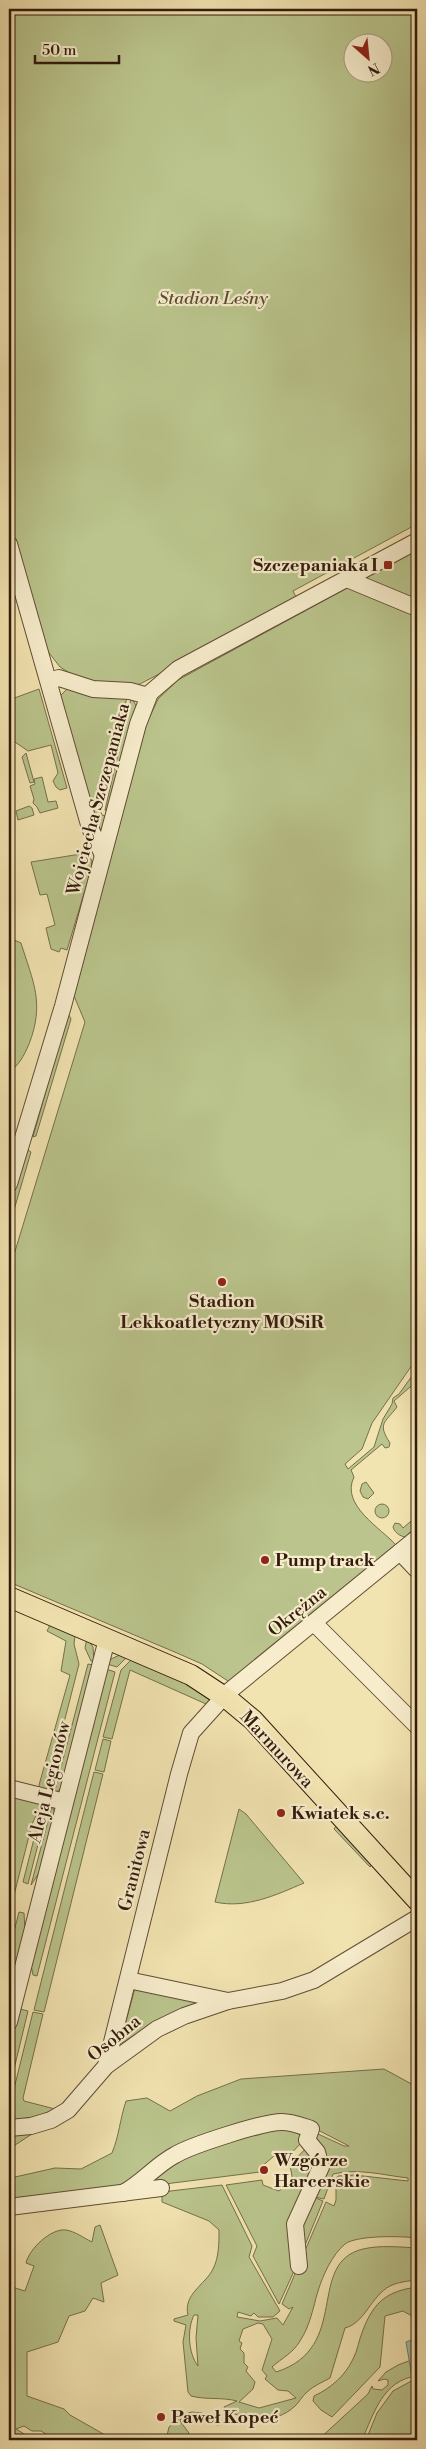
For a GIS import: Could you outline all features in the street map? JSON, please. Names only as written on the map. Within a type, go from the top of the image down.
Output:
[{"type":"main road","name":"Marmurowa","points":[[9,1597],[191,1675],[224,1696],[253,1720],[417,1900]]},
{"type":"street","name":"Wojciecha Szczepaniaka","points":[[9,1184],[16,1133],[63,1006],[138,724],[148,696],[159,684],[185,665],[417,541]]},
{"type":"street","points":[[9,544],[12,570],[49,681],[90,828],[104,854]]},
{"type":"street","points":[[347,579],[417,608]]},
{"type":"street","points":[[49,681],[59,678],[93,689],[130,691],[148,696]]},
{"type":"street","name":"Okrężna","points":[[224,1696],[417,1538]]},
{"type":"street","points":[[400,1552],[417,1570]]},
{"type":"street","points":[[314,1623],[417,1726]]},
{"type":"street","name":"Aleja Legionów","points":[[9,2022],[107,1639]]},
{"type":"street","name":"Granitowa","points":[[106,2066],[188,1739],[195,1727],[224,1696]]},
{"type":"street","points":[[9,1788],[65,1802]]},
{"type":"street","name":"Osobna","points":[[9,2128],[31,2126],[52,2120],[68,2110],[106,2066],[157,2029],[184,2016],[228,2001],[284,1990],[314,1980],[417,1918]]},
{"type":"street","name":"Osobna","points":[[128,1980],[228,2001]]},
{"type":"street","points":[[123,2192],[139,2184],[166,2161],[184,2150],[273,2123],[291,2123],[311,2129],[307,2140],[317,2152],[321,2167],[295,2224],[298,2266]]},
{"type":"street","points":[[9,2207],[161,2188]]},
{"type":"green space","name":"Stadion Leśny","points":[[9,9],[417,9],[417,524],[293,591],[298,601],[140,684],[125,686],[81,680],[60,667],[46,649],[9,525]]},
{"type":"green space","points":[[417,550],[417,1358],[372,1423],[362,1449],[345,1464],[348,1469],[374,1447],[383,1419],[392,1404],[393,1398],[399,1394],[417,1369],[417,1381],[394,1401],[397,1407],[384,1424],[384,1431],[390,1443],[389,1447],[385,1448],[382,1444],[351,1470],[354,1477],[351,1487],[357,1506],[397,1546],[231,1683],[202,1664],[9,1582],[9,1271],[85,1022],[74,996],[146,725],[158,699],[178,680]]},
{"type":"green space","points":[[68,688],[127,697],[101,812],[102,815],[108,817],[101,831],[96,821],[60,696]]},
{"type":"green space","points":[[39,689],[67,788],[60,790],[53,781],[58,773],[51,745],[28,751],[15,742],[9,744],[9,700]]},
{"type":"green space","points":[[131,698],[136,705],[109,813],[105,810]]},
{"type":"green space","points":[[26,753],[34,782],[30,783],[22,757]]},
{"type":"green space","points":[[42,777],[48,802],[56,801],[58,808],[40,813],[33,803],[34,799],[30,786],[35,784],[34,779]]},
{"type":"green space","points":[[29,806],[32,808],[34,815],[18,820],[16,811]]},
{"type":"green space","points":[[87,853],[92,861],[91,870],[67,950],[61,948],[59,952],[51,949],[46,928],[55,925],[47,894],[40,895],[31,862]]},
{"type":"green space","points":[[12,939],[21,943],[33,981],[37,1004],[34,1029],[29,1044],[21,1060],[9,1072],[9,940]]},
{"type":"green space","points":[[69,1015],[71,1019],[36,1136],[33,1137],[67,1016]]},
{"type":"green space","points":[[25,1151],[31,1152],[9,1227],[9,1205]]},
{"type":"green space","points":[[366,1482],[374,1493],[368,1499],[363,1497],[360,1491],[362,1484]]},
{"type":"green space","points":[[379,1504],[385,1504],[389,1511],[385,1518],[379,1518],[375,1514],[375,1508]]},
{"type":"green space","points":[[417,1516],[417,1527],[408,1534],[409,1537],[399,1535],[394,1529],[395,1523],[400,1524],[403,1528]]},
{"type":"green space","points":[[50,1625],[75,1636],[74,1644],[79,1664],[46,1793],[41,1791],[39,1785],[70,1675],[61,1671],[66,1641],[47,1631]]},
{"type":"green space","points":[[87,1638],[93,1647],[94,1661],[91,1661],[85,1648]]},
{"type":"green space","points":[[122,1654],[127,1657],[117,1667],[107,1664],[111,1659]]},
{"type":"green space","points":[[131,1660],[184,1682],[213,1700],[198,1716],[206,1704],[130,1670],[112,1739],[103,1737],[121,1670]]},
{"type":"green space","points":[[88,1664],[93,1665],[61,1788],[54,1794]]},
{"type":"green space","points":[[106,1669],[115,1672],[37,1976],[33,1975],[31,1965]]},
{"type":"green space","points":[[103,1739],[111,1741],[104,1772],[95,1770]]},
{"type":"green space","points":[[94,1772],[103,1774],[44,2012],[34,2010]]},
{"type":"green space","points":[[9,1794],[43,1802],[32,1824],[9,1915]]},
{"type":"green space","points":[[48,1805],[28,1884],[23,1882],[38,1823]]},
{"type":"green space","points":[[52,1806],[55,1813],[39,1873],[31,1885]]},
{"type":"green space","points":[[239,1809],[246,1814],[304,1883],[261,1900],[238,1904],[215,1902]]},
{"type":"green space","points":[[336,1826],[372,1865],[370,1867],[334,1829]]},
{"type":"green space","points":[[19,1912],[24,1913],[25,1931],[9,1994],[9,1951]]},
{"type":"green space","points":[[135,1988],[202,2002],[162,2018],[120,2044]]},
{"type":"green space","points":[[20,2009],[28,2011],[9,2090],[9,2051]]},
{"type":"green space","points":[[33,2012],[43,2014],[23,2098],[24,2101],[55,2109],[39,2116],[9,2121],[9,2109]]},
{"type":"green space","points":[[384,2069],[417,2087],[417,2238],[369,2238],[345,2244],[332,2259],[325,2272],[309,2323],[303,2335],[294,2349],[272,2367],[276,2372],[299,2360],[314,2345],[322,2326],[330,2288],[336,2271],[346,2257],[363,2249],[376,2247],[417,2248],[417,2280],[400,2283],[383,2290],[358,2321],[345,2328],[330,2378],[309,2390],[296,2405],[286,2412],[269,2419],[242,2417],[225,2409],[224,2407],[237,2401],[191,2396],[188,2392],[183,2342],[186,2325],[174,2321],[174,2319],[188,2315],[187,2308],[192,2295],[213,2269],[218,2255],[219,2230],[209,2221],[162,2202],[162,2192],[222,2185],[252,2246],[249,2257],[280,2311],[273,2317],[258,2317],[254,2313],[251,2316],[238,2312],[237,2317],[260,2321],[277,2318],[283,2325],[293,2307],[289,2309],[282,2304],[326,2202],[334,2206],[336,2200],[336,2179],[338,2176],[354,2175],[408,2181],[408,2178],[361,2172],[333,2174],[324,2199],[315,2197],[321,2177],[311,2140],[316,2133],[344,2146],[349,2146],[310,2126],[220,2137],[127,2187],[9,2204],[9,2183],[15,2177],[55,2168],[81,2169],[112,2153],[126,2101],[147,2098],[170,2111],[197,2096],[241,2079]],"holes":[[[194,2315],[198,2315],[196,2338],[198,2366],[190,2348],[190,2327]],[[258,2323],[263,2324],[272,2339],[262,2370],[267,2376],[265,2379],[278,2390],[288,2391],[296,2398],[259,2408],[239,2402],[253,2389],[255,2382],[246,2371],[248,2367],[244,2363],[244,2353],[240,2349],[242,2343],[239,2341],[243,2329]]]},
{"type":"green space","points":[[271,2127],[295,2131],[303,2137],[302,2142],[284,2161],[274,2156],[260,2168],[260,2172],[141,2187],[173,2161]]},
{"type":"green space","points":[[35,2132],[9,2149],[9,2135]]},
{"type":"green space","points":[[308,2146],[317,2156],[306,2189],[293,2182],[290,2165]]},
{"type":"green space","points":[[262,2180],[263,2185],[279,2191],[290,2182],[307,2193],[295,2269],[279,2304],[253,2256],[257,2246],[226,2185]]},
{"type":"green space","points":[[311,2196],[323,2201],[299,2260],[296,2233]]},
{"type":"green space","points":[[100,2225],[118,2275],[101,2283],[104,2302],[93,2298],[85,2311],[69,2316],[58,2342],[27,2352],[27,2396],[64,2409],[70,2415],[114,2440],[70,2440],[51,2437],[41,2431],[32,2431],[24,2426],[16,2429],[34,2440],[9,2440],[9,2286],[25,2291],[34,2266],[26,2263],[31,2252],[41,2240],[54,2232],[66,2230],[92,2242],[95,2227]]},
{"type":"green space","points":[[417,2287],[417,2332],[412,2316],[403,2311],[385,2316],[380,2367],[332,2417],[321,2410],[313,2401],[314,2396],[332,2385],[346,2371],[355,2356],[367,2320],[377,2305],[383,2299],[398,2291]]},
{"type":"green space","points":[[417,2358],[417,2376],[396,2384],[381,2399],[362,2440],[318,2440],[368,2394],[372,2386],[373,2389],[382,2390],[388,2385],[388,2380],[378,2381],[386,2372]]},
{"type":"green space","points":[[417,2379],[417,2440],[366,2440],[377,2413],[393,2391]]},
{"type":"green space","points":[[188,2413],[202,2413],[224,2424],[217,2425]]},
{"type":"green space","points":[[182,2416],[180,2421],[189,2433],[186,2440],[166,2440],[169,2427]]},
{"type":"shaded area","points":[[417,2338],[417,2375],[412,2377],[406,2342]]},
{"type":"place","name":"Szczepaniaka I","points":[[388,565]]},
{"type":"place","name":"Stadion Lekkoatletyczny MOSiR","points":[[222,1282]]},
{"type":"place","name":"Pump track","points":[[265,1560]]},
{"type":"place","name":"Kwiatek s.c.","points":[[281,1813]]},
{"type":"place","name":"Wzgórze Harcerskie","points":[[264,2170]]},
{"type":"place","name":"Paweł Kopeć","points":[[161,2417]]}]
